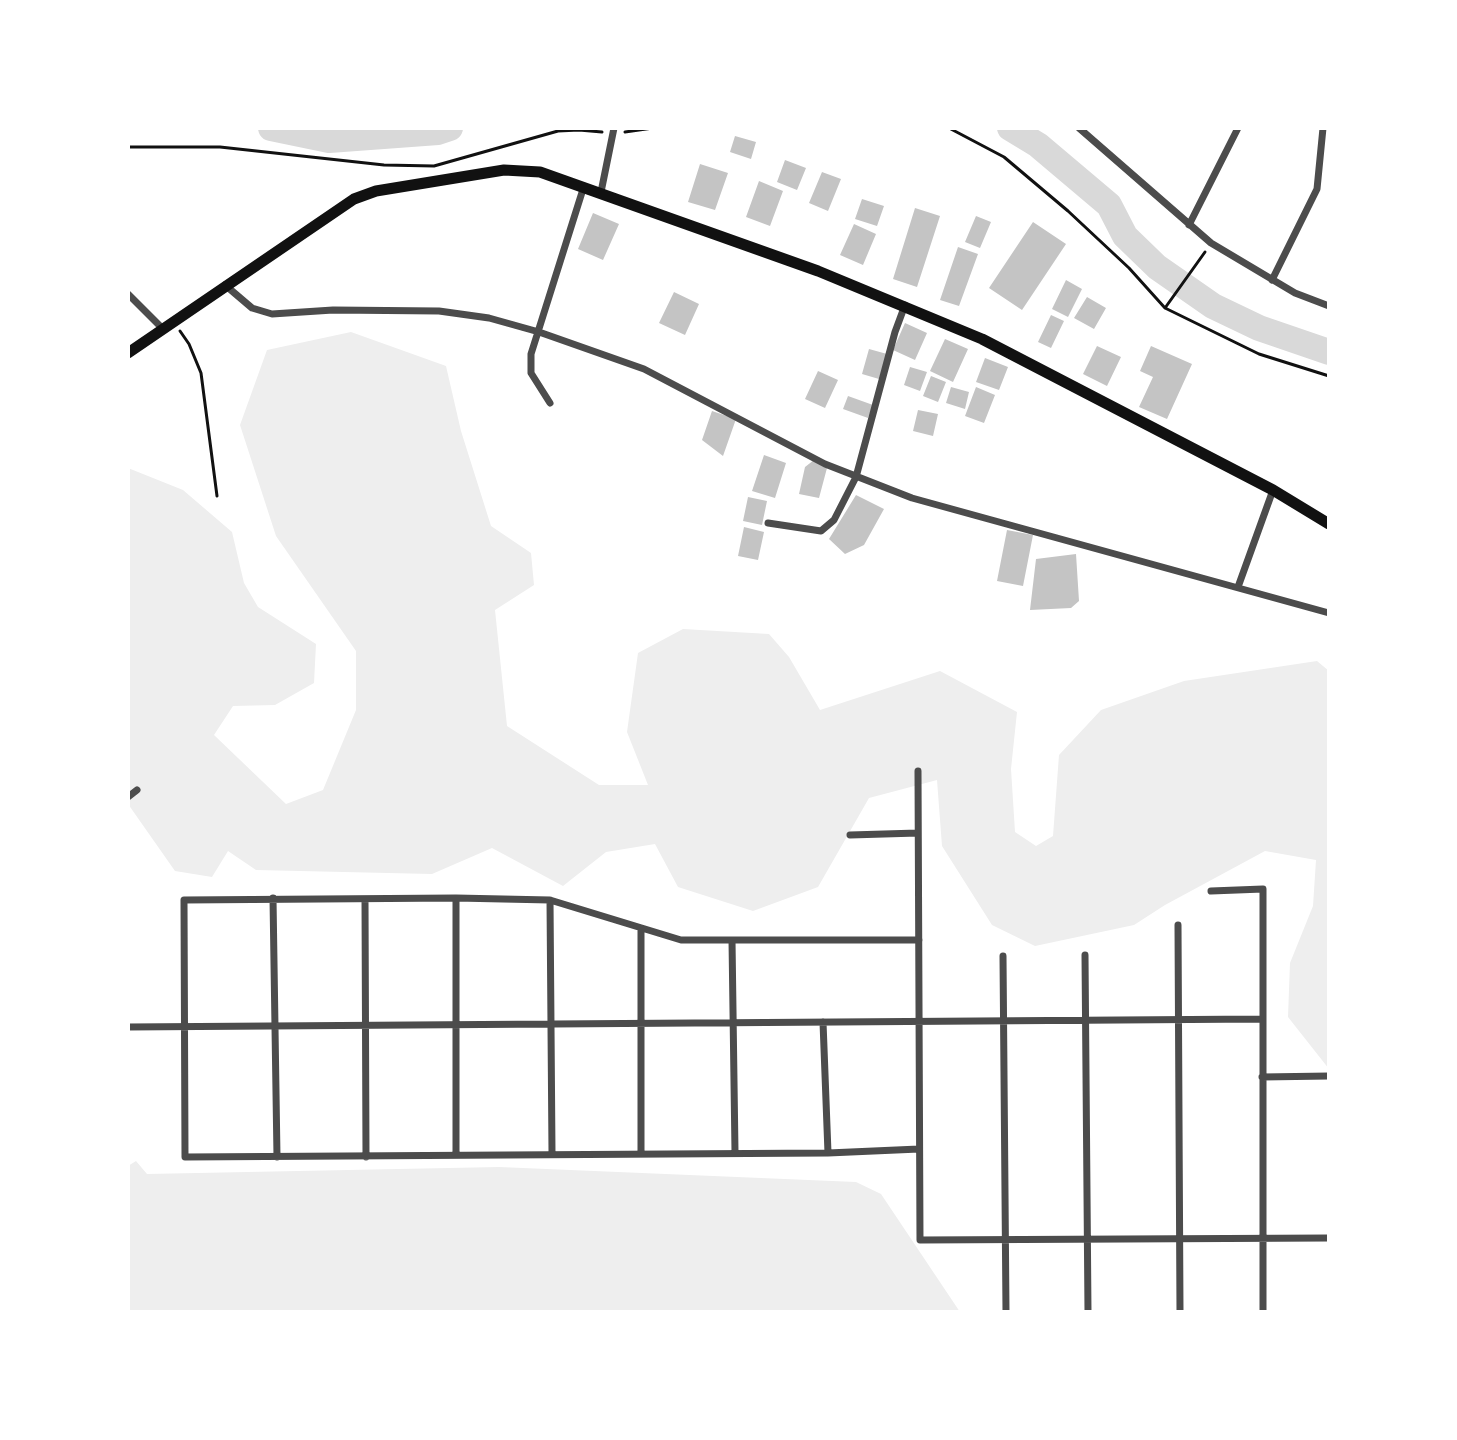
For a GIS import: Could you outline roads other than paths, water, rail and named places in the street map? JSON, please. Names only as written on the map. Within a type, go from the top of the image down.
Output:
[{"type":"main road","points":[[128,353],[329,213],[354,199],[376,191],[504,170],[540,172],[905,305],[982,339],[1273,490],[1329,524]]},
{"type":"street","points":[[1079,128],[1211,243],[1295,293],[1329,306]]},
{"type":"street","points":[[1189,225],[1238,128]]},
{"type":"street","points":[[1272,280],[1317,189],[1323,128]]},
{"type":"street","points":[[601,192],[613,131]]},
{"type":"street","points":[[550,403],[531,373],[531,354],[584,186]]},
{"type":"street","points":[[225,285],[252,308],[272,314],[333,310],[439,311],[489,318],[539,332],[644,369],[856,477],[958,512],[1329,613]]},
{"type":"street","points":[[128,294],[168,325]]},
{"type":"street","points":[[768,523],[821,531],[834,520],[856,477],[905,305]]},
{"type":"street","points":[[1238,587],[1273,490]]},
{"type":"street","points":[[918,771],[920,1240],[1329,1238]]},
{"type":"street","points":[[128,797],[137,790]]},
{"type":"street","points":[[850,835],[918,833]]},
{"type":"street","points":[[1211,891],[1263,889],[1263,1312]]},
{"type":"street","points":[[273,898],[277,1157]]},
{"type":"street","points":[[456,898],[456,1155]]},
{"type":"street","points":[[365,899],[366,1157]]},
{"type":"street","points":[[919,940],[681,940],[550,900],[184,900],[185,1157],[828,1153],[919,1149]]},
{"type":"street","points":[[550,900],[552,1153]]},
{"type":"street","points":[[1178,925],[1180,1312]]},
{"type":"street","points":[[641,928],[641,1153]]},
{"type":"street","points":[[732,940],[735,1152]]},
{"type":"street","points":[[1085,955],[1088,1312]]},
{"type":"street","points":[[1003,956],[1006,1312]]},
{"type":"street","points":[[128,1027],[1261,1019]]},
{"type":"street","points":[[823,1022],[828,1153]]},
{"type":"street","points":[[1262,1077],[1329,1076]]},
{"type":"waterway","points":[[271,128],[329,140],[438,132],[450,128]]},
{"type":"waterway","points":[[1010,128],[1038,145],[1109,205],[1125,236],[1157,267],[1213,306],[1259,328],[1329,352]]}]
